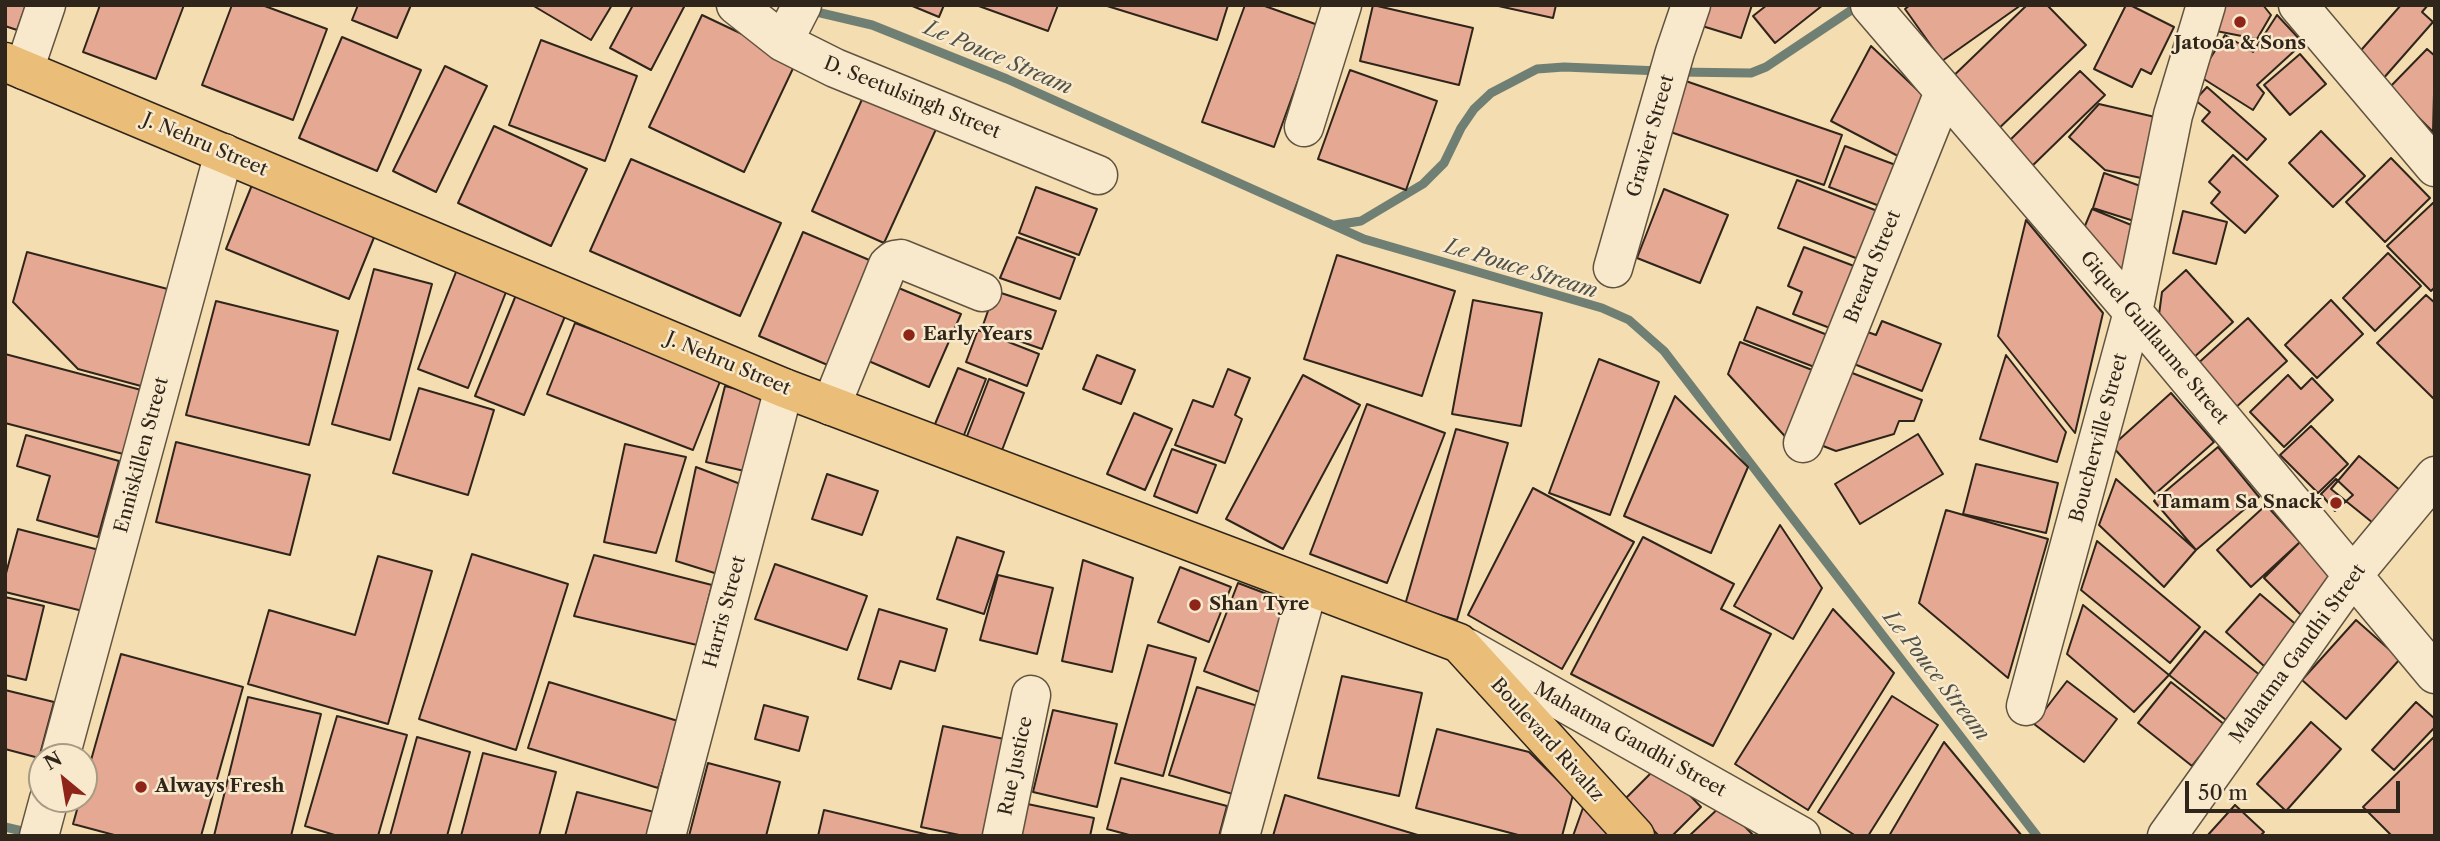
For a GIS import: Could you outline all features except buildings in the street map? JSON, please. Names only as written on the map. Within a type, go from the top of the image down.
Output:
[{"type":"main road","name":"J. Nehru Street","points":[[15,66],[784,388],[1459,643]]},
{"type":"main road","name":"Boulevard Rivaltz","points":[[1459,643],[1635,836]]},
{"type":"street","points":[[15,66],[46,5]]},
{"type":"street","name":"D. Seetulsingh Street","points":[[736,5],[783,42],[835,68],[1098,175]]},
{"type":"street","points":[[783,42],[802,5]]},
{"type":"street","points":[[1304,127],[1342,5]]},
{"type":"street","name":"Gravier Street","points":[[1613,268],[1691,5]]},
{"type":"street","name":"Giquel Guillaume Street","points":[[1870,5],[2133,312],[2435,674]]},
{"type":"street","name":"Boucherville Street","points":[[2026,706],[2133,312],[2173,115],[2206,5]]},
{"type":"street","points":[[2298,5],[2435,167]]},
{"type":"street","name":"Breard Street","points":[[1802,443],[1944,92]]},
{"type":"street","name":"Enniskillen Street","points":[[64,743],[224,153]]},
{"type":"street","points":[[831,406],[888,265],[894,260],[901,259],[982,292]]},
{"type":"street","name":"Harris Street","points":[[666,836],[784,388]]},
{"type":"street","name":"Mahatma Gandhi Street","points":[[2167,836],[2353,575],[2435,476]]},
{"type":"street","points":[[1240,836],[1308,587]]},
{"type":"street","name":"Mahatma Gandhi Street","points":[[1459,643],[1801,836]]},
{"type":"street","name":"Rue Justice","points":[[1002,836],[1031,695]]},
{"type":"street","points":[[39,836],[45,813]]},
{"type":"waterway","points":[[1677,72],[1751,73],[1766,67],[1859,5]]},
{"type":"waterway","name":"Le Pouce Stream","points":[[808,10],[872,25],[1007,79],[1364,239],[1602,308],[1629,320],[1664,351],[2037,836]]},
{"type":"waterway","points":[[1335,225],[1361,221],[1423,184],[1444,163],[1461,128],[1474,109],[1491,93],[1537,69],[1564,67],[1660,71]]},
{"type":"waterway","points":[[5,827],[22,831]]},
{"type":"place","name":"Jatooa & Sons","points":[[2240,22]]},
{"type":"place","name":"Early Years","points":[[909,335]]},
{"type":"place","name":"Tamam Sa Snack","points":[[2336,503]]},
{"type":"place","name":"Shan Tyre","points":[[1195,605]]},
{"type":"place","name":"Always Fresh","points":[[141,787]]}]
